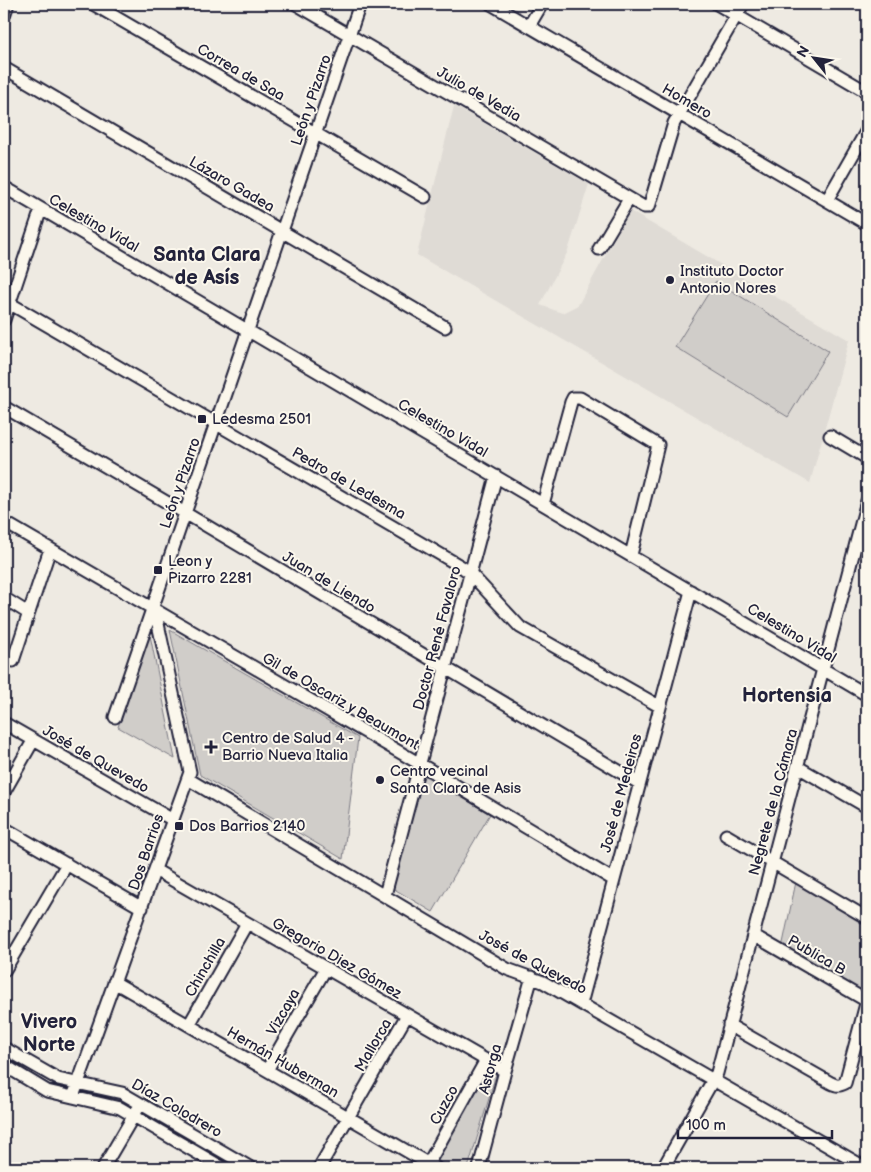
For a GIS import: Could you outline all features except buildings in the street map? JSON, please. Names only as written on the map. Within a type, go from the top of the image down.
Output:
[{"type":"street","points":[[4,16],[8,4]]},
{"type":"street","name":"Correa de Saa","points":[[93,4],[425,197]]},
{"type":"street","name":"Julio de Vedia","points":[[296,4],[642,207],[648,207],[653,195],[674,123],[679,113]]},
{"type":"street","name":"León y Pizarro","points":[[115,717],[360,4]]},
{"type":"street","name":"Homero","points":[[491,4],[867,224]]},
{"type":"street","points":[[529,26],[542,4]]},
{"type":"street","points":[[717,4],[867,92]]},
{"type":"street","points":[[679,113],[743,4]]},
{"type":"street","name":"Lázaro Gadea","points":[[4,68],[445,327]]},
{"type":"street","points":[[827,200],[867,130]]},
{"type":"street","name":"Celestino Vidal","points":[[4,187],[867,695]]},
{"type":"street","points":[[599,249],[628,199]]},
{"type":"street","points":[[4,320],[41,209]]},
{"type":"street","name":"Pedro de Ledesma","points":[[9,304],[217,423],[462,567],[470,573],[520,627],[659,706]]},
{"type":"street","points":[[543,504],[573,398],[580,398],[655,442],[658,449],[631,555]]},
{"type":"street","name":"Juan de Liendo","points":[[4,407],[638,783]]},
{"type":"street","points":[[830,436],[867,458]]},
{"type":"street","name":"Doctor René Favaloro","points":[[385,895],[496,476]]},
{"type":"street","name":"Negrete de la Cámara","points":[[665,1165],[717,1073],[867,501]]},
{"type":"street","name":"Gil de Oscariz y Beaumont","points":[[4,522],[420,764],[614,880]]},
{"type":"street","points":[[13,661],[50,549]]},
{"type":"street","name":"José de Medeiros","points":[[581,1004],[638,783],[691,590]]},
{"type":"street","points":[[4,598],[28,613]]},
{"type":"street","name":"Dos Barrios","points":[[73,1097],[188,778],[189,767],[153,610]]},
{"type":"street","name":"José de Quevedo","points":[[4,723],[172,820]]},
{"type":"street","points":[[4,792],[34,741]]},
{"type":"street","points":[[798,767],[867,807]]},
{"type":"street","name":"José de Quevedo","points":[[188,778],[507,969],[539,980],[861,1167]]},
{"type":"street","points":[[4,828],[142,908]]},
{"type":"street","points":[[726,835],[867,918]]},
{"type":"street","points":[[4,971],[67,864]]},
{"type":"street","name":"Gregorio Diez Gómez","points":[[155,870],[504,1071]]},
{"type":"street","name":"Chinchilla","points":[[189,1025],[247,923]]},
{"type":"street","name":"Publica B","points":[[753,935],[867,1000]]},
{"type":"street","name":"Vizcaya","points":[[267,1070],[326,968]]},
{"type":"street","name":"Astorga","points":[[483,1166],[504,1071],[532,977]]},
{"type":"street","name":"Hernán Huberman","points":[[114,982],[432,1166]]},
{"type":"street","points":[[730,1025],[837,1086],[845,1084],[867,1000]]},
{"type":"street","name":"Mallorca","points":[[319,1168],[407,1015]]},
{"type":"street","name":"Díaz Colodrero","points":[[4,1048],[58,1079],[114,1090],[251,1168]]},
{"type":"street","name":"Cuzco","points":[[432,1166],[486,1060]]},
{"type":"street","name":"Díaz Colodrero","points":[[4,1065],[47,1091],[113,1105],[134,1116],[209,1165],[223,1168]]},
{"type":"street","points":[[102,1168],[141,1104]]},
{"type":"lane","points":[[665,1165],[678,1168]]},
{"type":"shaded area","name":"Instituto Doctor Antonio Nores","points":[[454,106],[589,184],[568,251],[540,305],[562,313],[578,305],[630,211],[849,340],[810,483],[417,255]]},
{"type":"shaded area","points":[[716,281],[828,351],[788,417],[675,347]]},
{"type":"shaded area","points":[[170,630],[358,738],[343,859],[200,775]]},
{"type":"shaded area","points":[[150,635],[175,759],[118,727]]},
{"type":"shaded area","points":[[420,773],[490,814],[433,912],[389,886]]},
{"type":"shaded area","points":[[797,877],[867,916],[867,967],[860,993],[782,948]]},
{"type":"shaded area","points":[[489,1069],[496,1075],[468,1168],[451,1168],[437,1161],[437,1156],[486,1070]]},
{"type":"place","name":"Instituto Doctor Antonio Nores","points":[[670,280]]},
{"type":"place","name":"Ledesma 2501","points":[[202,419]]},
{"type":"place","name":"Leon y Pizarro 2281","points":[[158,570]]},
{"type":"place","name":"Centro de Salud 4 - Barrio Nueva Italia","points":[[211,747]]},
{"type":"place","name":"Centro vecinal Santa Clara de Asis","points":[[380,780]]},
{"type":"place","name":"Dos Barrios 2140","points":[[179,826]]},
{"type":"district","name":"Santa Clara de Asís","points":[[207,266]]},
{"type":"district","name":"Hortensia","points":[[787,695]]},
{"type":"district","name":"Vivero Norte","points":[[49,1032]]}]
